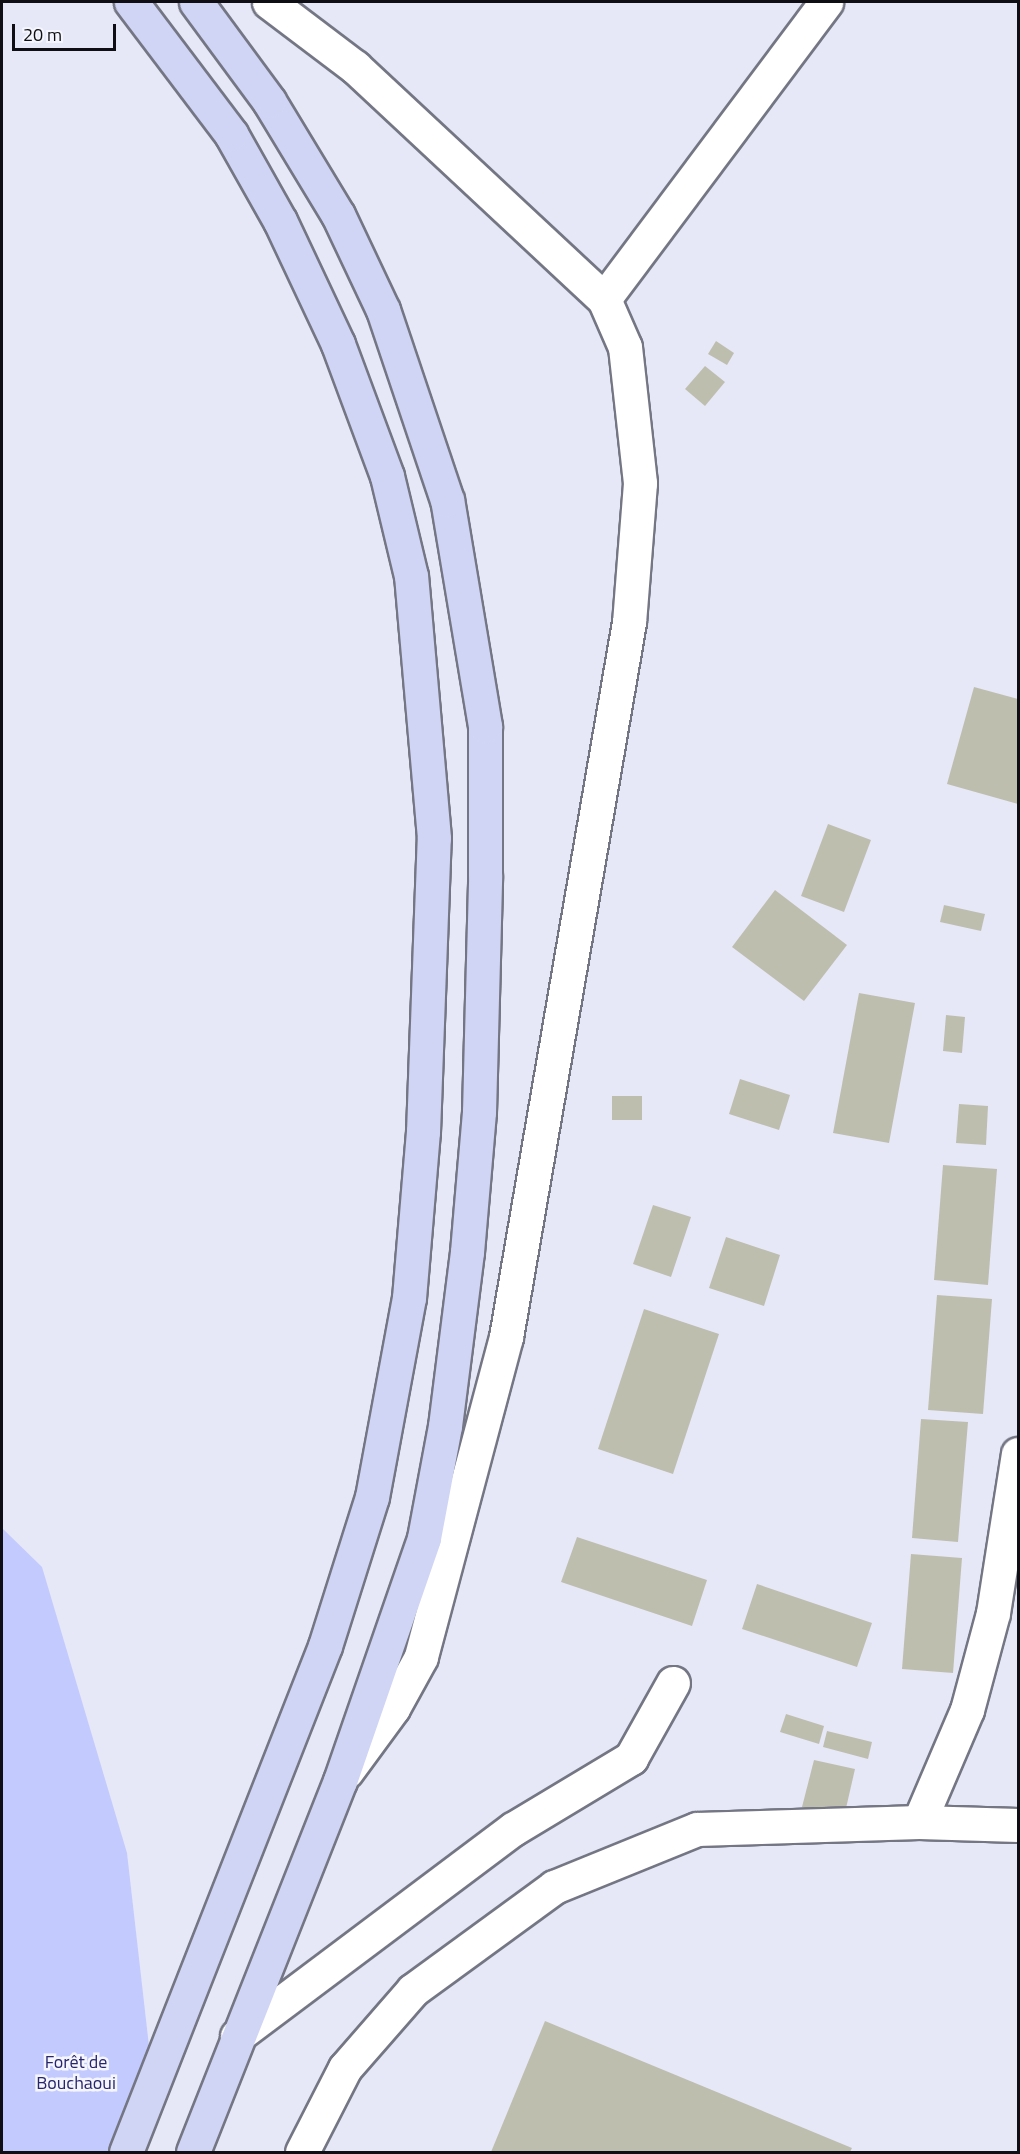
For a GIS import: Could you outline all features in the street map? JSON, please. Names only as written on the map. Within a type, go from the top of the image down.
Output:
[{"type":"highway","points":[[126,2152],[326,1647],[372,1497],[408,1298],[423,1132],[434,838],[411,576],[379,454],[329,322],[280,221],[231,134],[131,2]]},
{"type":"highway","points":[[193,2152],[237,2036],[340,1781],[424,1538],[446,1426],[478,1112],[485,726],[447,500],[383,310],[338,215],[269,101],[196,2]]},
{"type":"street","points":[[269,2],[355,67],[604,299],[625,347],[640,483],[629,621],[508,1325],[421,1657],[393,1708],[340,1781]]},
{"type":"street","points":[[604,299],[825,2]]},
{"type":"street","points":[[919,1822],[967,1710],[990,1624],[1018,1454]]},
{"type":"street","points":[[237,2036],[513,1829],[631,1758],[673,1683]]},
{"type":"street","points":[[302,2152],[345,2068],[413,1990],[554,1887],[697,1829],[919,1822],[1018,1825]]},
{"type":"green space","name":"Forêt de Bouchaoui","points":[[2,1528],[42,1567],[127,1853],[154,2090],[124,2152],[2,2152]]},
{"type":"building","points":[[716,341],[734,353],[727,365],[708,354]]},
{"type":"building","points":[[705,366],[725,382],[705,406],[685,389]]},
{"type":"building","points":[[974,687],[1018,699],[1018,804],[947,784]]},
{"type":"building","points":[[828,824],[871,840],[844,912],[801,896]]},
{"type":"building","points":[[775,890],[847,945],[804,1001],[732,947]]},
{"type":"building","points":[[944,905],[985,914],[981,931],[940,922]]},
{"type":"building","points":[[859,993],[915,1003],[889,1143],[833,1133]]},
{"type":"building","points":[[946,1015],[965,1017],[962,1053],[943,1051]]},
{"type":"building","points":[[740,1079],[790,1095],[779,1130],[729,1114]]},
{"type":"building","points":[[612,1096],[642,1096],[642,1120],[612,1120]]},
{"type":"building","points":[[959,1104],[988,1106],[986,1145],[956,1143]]},
{"type":"building","points":[[943,1165],[997,1169],[988,1285],[934,1280]]},
{"type":"building","points":[[653,1205],[691,1217],[671,1277],[633,1264]]},
{"type":"building","points":[[726,1237],[780,1255],[764,1306],[709,1288]]},
{"type":"building","points":[[937,1295],[992,1299],[983,1414],[928,1410]]},
{"type":"building","points":[[644,1309],[719,1334],[673,1474],[598,1449]]},
{"type":"building","points":[[921,1419],[968,1422],[958,1542],[912,1538]]},
{"type":"building","points":[[577,1537],[707,1580],[692,1626],[561,1582]]},
{"type":"building","points":[[911,1554],[962,1558],[953,1673],[902,1669]]},
{"type":"building","points":[[757,1584],[872,1623],[857,1667],[742,1629]]},
{"type":"building","points":[[786,1714],[824,1726],[819,1744],[780,1732]]},
{"type":"building","points":[[827,1731],[872,1742],[868,1759],[823,1747]]},
{"type":"building","points":[[814,1760],[855,1769],[844,1817],[802,1807]]},
{"type":"building","points":[[545,2021],[852,2148],[850,2152],[491,2152]]}]
